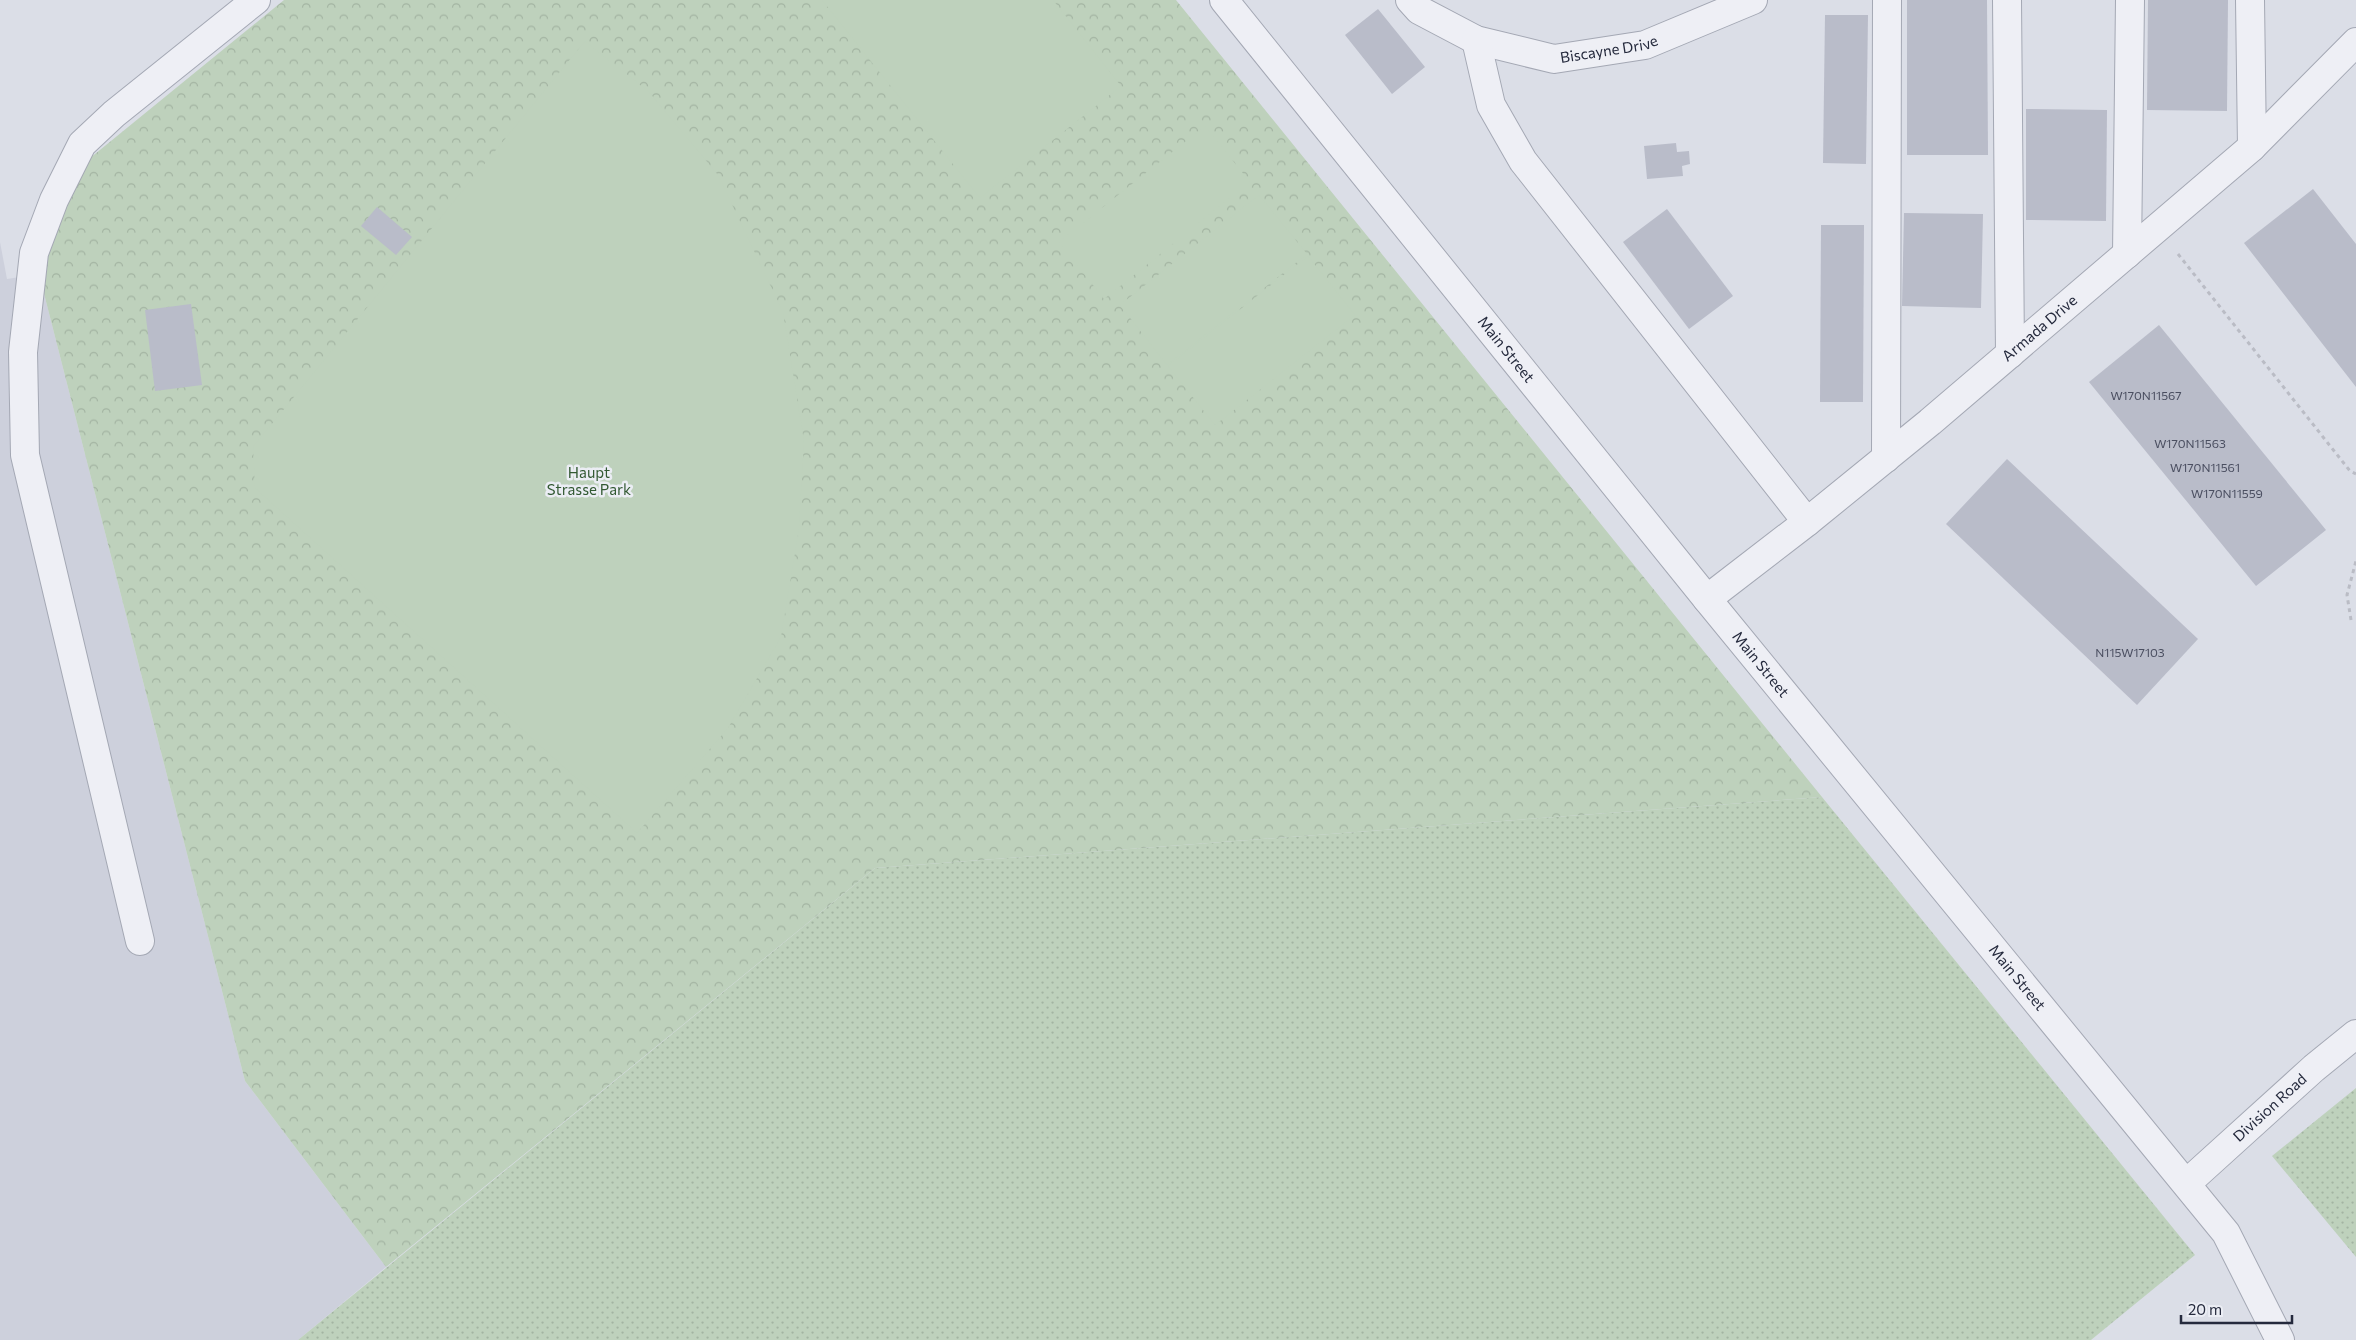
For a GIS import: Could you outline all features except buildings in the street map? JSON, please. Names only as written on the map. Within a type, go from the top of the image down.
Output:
[{"type":"street","points":[[140,941],[25,455],[23,352],[34,253],[54,200],[82,144],[114,114],[256,0]]},
{"type":"street","name":"Main Street","points":[[1224,0],[1707,599],[2226,1232],[2280,1340]]},
{"type":"street","name":"Biscayne Drive","points":[[1410,0],[1419,10],[1476,40],[1554,59],[1645,45],[1754,0]]},
{"type":"street","points":[[1886,458],[1887,0]]},
{"type":"street","points":[[2007,0],[2010,354]]},
{"type":"street","points":[[2127,254],[2130,0]]},
{"type":"street","points":[[2250,0],[2252,147]]},
{"type":"street","points":[[1476,40],[1491,105],[1523,161],[1807,522]]},
{"type":"street","name":"Armada Drive","points":[[1707,599],[1886,458],[2252,147],[2356,42]]},
{"type":"street","name":"Division Road","points":[[2186,1182],[2314,1068],[2356,1034]]},
{"type":"path","points":[[2158,227],[2350,471],[2356,474]]},
{"type":"path","points":[[2350,620],[2347,595],[2356,561]]},
{"type":"shaded area","points":[[0,242],[7,279],[39,274],[245,1081],[386,1267],[298,1340],[0,1340]]},
{"type":"green space","name":"Haupt Strasse Park","points":[[284,0],[1176,0],[1822,797],[875,868],[386,1267],[245,1081],[39,274],[68,176]]},
{"type":"green space","points":[[822,0],[1053,0],[1121,86],[980,198]]},
{"type":"green space","points":[[585,41],[649,92],[718,175],[783,312],[804,441],[799,529],[781,637],[728,728],[637,833],[255,488],[253,447]]},
{"type":"green space","points":[[1205,126],[1250,182],[1104,299],[1059,242]]},
{"type":"green space","points":[[1259,195],[1307,254],[1167,365],[1120,305]]},
{"type":"green space","points":[[1308,256],[1355,315],[1215,425],[1168,366]]},
{"type":"green space","points":[[1822,797],[2195,1255],[2091,1340],[298,1340],[875,868]]},
{"type":"green space","points":[[2356,1088],[2356,1257],[2272,1156]]}]
